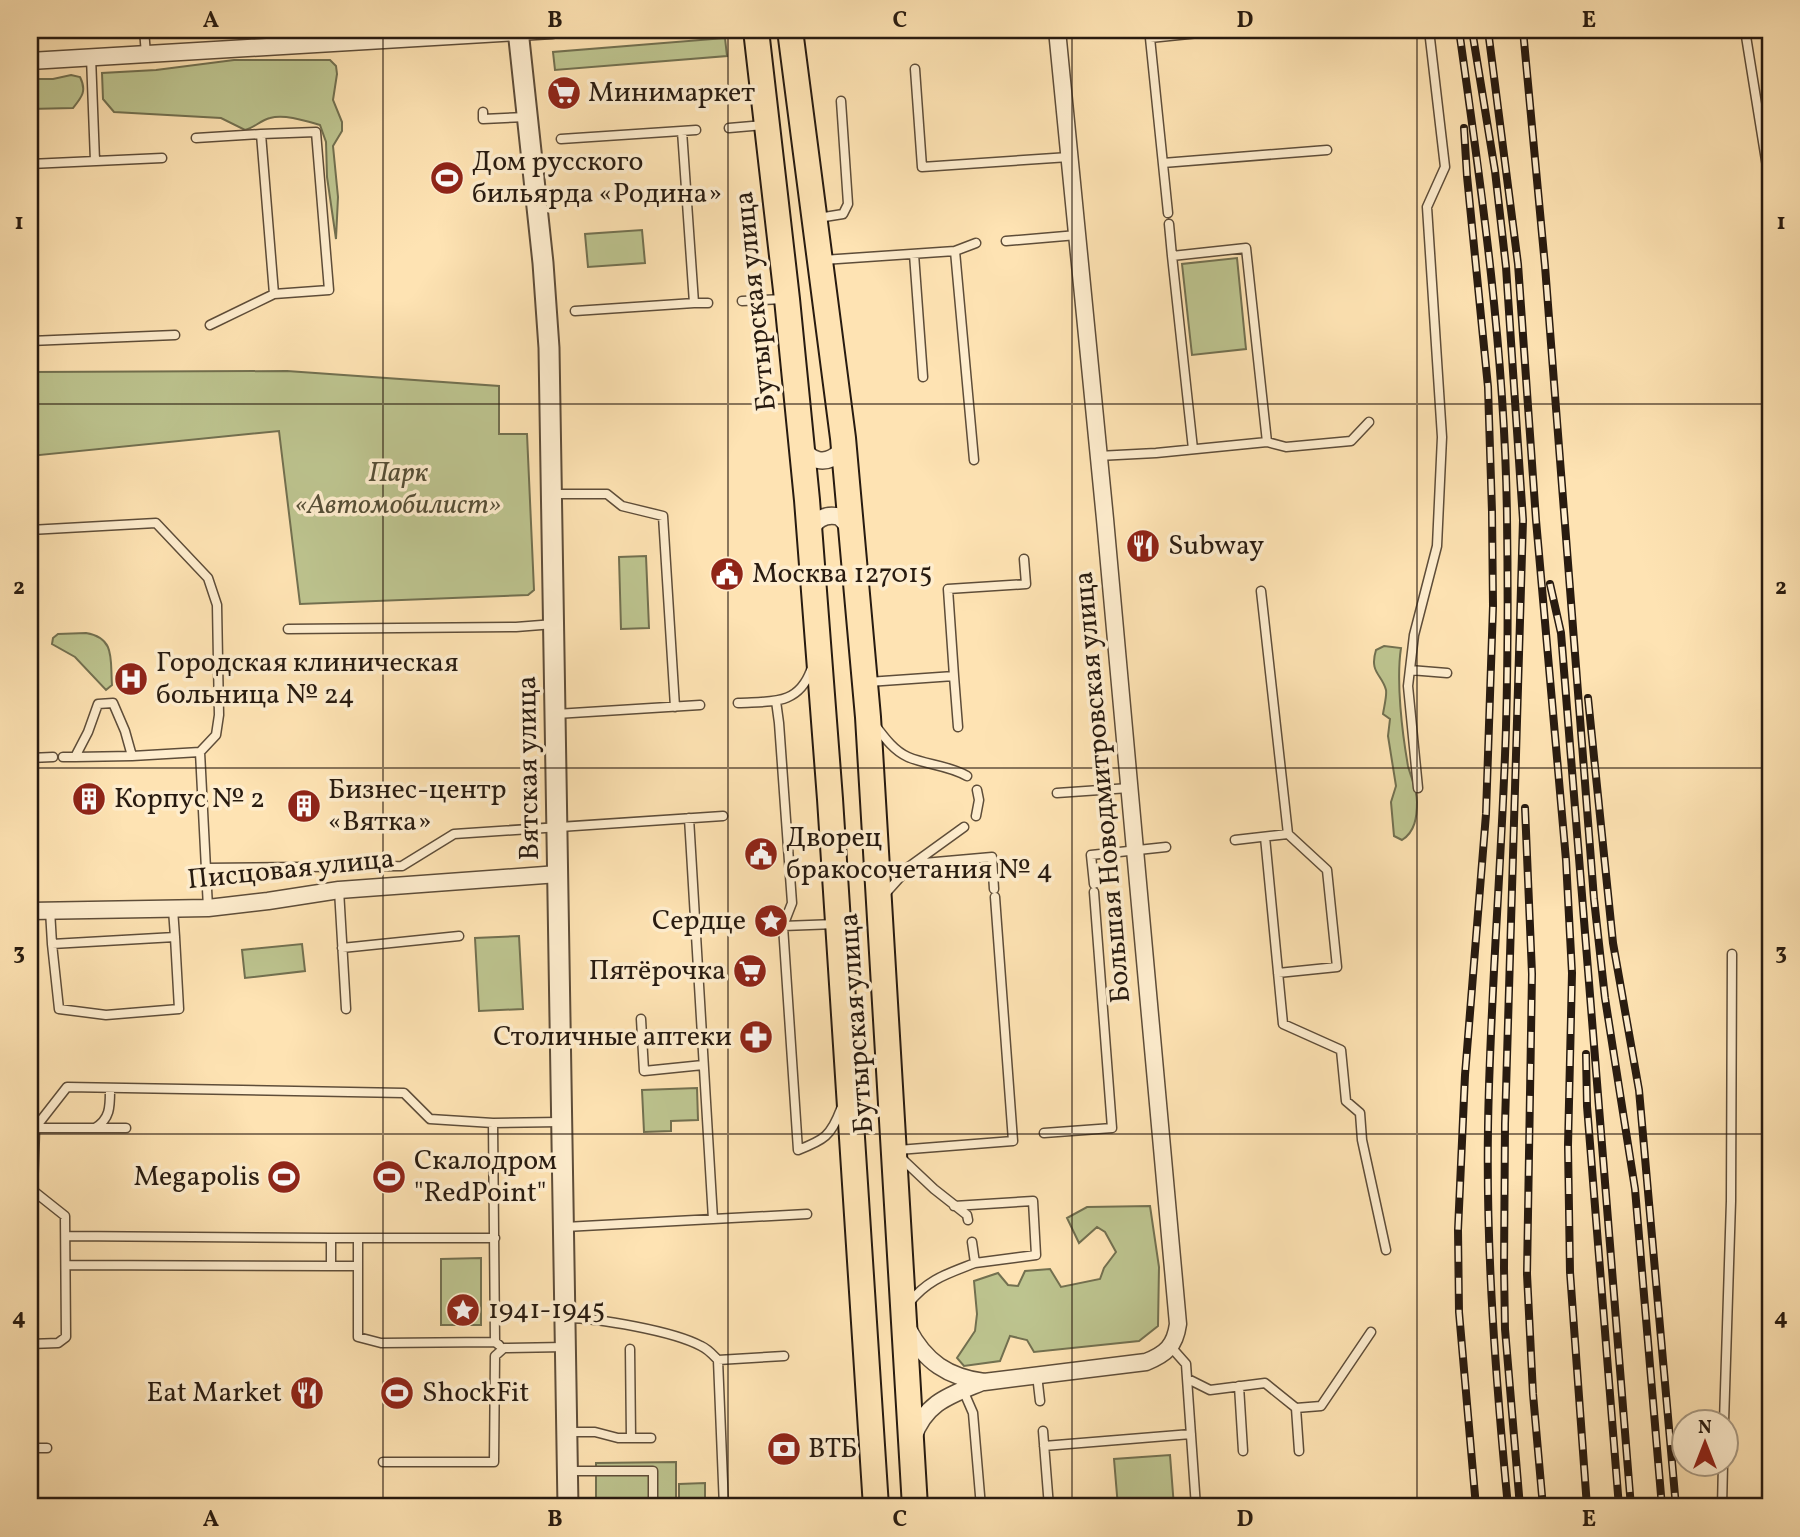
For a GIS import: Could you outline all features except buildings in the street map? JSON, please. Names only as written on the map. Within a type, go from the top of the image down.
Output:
[{"type":"main road","name":"Бутырская улица","points":[[756,30],[787,299],[810,538],[876,1507]]},
{"type":"main road","name":"Бутырская улица","points":[[790,30],[843,438],[868,717],[915,1507]]},
{"type":"street","points":[[30,61],[552,30]]},
{"type":"street","name":"Большая Новодмитровская улица","points":[[1057,30],[1178,1310],[1177,1337],[1171,1347]]},
{"type":"street","name":"Вятская улица","points":[[518,31],[543,263],[549,348],[568,1507]]},
{"type":"street","name":"Бутырская улица","points":[[801,442],[807,455],[813,459],[828,460],[840,452],[843,438]]},
{"type":"street","points":[[810,538],[814,524],[826,516],[840,517],[846,522],[852,535]]},
{"type":"street","name":"Писцовая улица","points":[[30,911],[208,908],[339,890],[558,874]]},
{"type":"street","points":[[903,1315],[916,1344],[932,1361],[962,1379],[984,1382]]},
{"type":"street","points":[[911,1443],[916,1427],[945,1396],[984,1382],[1146,1362],[1161,1356],[1171,1347]]},
{"type":"lane","points":[[144,30],[146,54]]},
{"type":"lane","points":[[1168,213],[1150,38],[1228,30]]},
{"type":"lane","points":[[1418,788],[1408,686],[1415,635],[1437,546],[1443,437],[1427,207],[1445,167],[1429,30]]},
{"type":"lane","points":[[1745,30],[1770,185]]},
{"type":"lane","points":[[91,57],[95,161]]},
{"type":"lane","points":[[915,69],[922,167],[1069,157]]},
{"type":"lane","points":[[815,218],[843,215],[848,204],[841,101]]},
{"type":"lane","points":[[483,112],[483,119],[527,117]]},
{"type":"lane","points":[[729,128],[767,125]]},
{"type":"lane","points":[[561,139],[696,130]]},
{"type":"lane","points":[[196,138],[316,131],[328,290],[274,294],[210,325]]},
{"type":"lane","points":[[682,131],[694,303]]},
{"type":"lane","points":[[261,134],[274,294]]},
{"type":"lane","points":[[1163,163],[1327,150]]},
{"type":"lane","points":[[30,164],[162,158]]},
{"type":"lane","points":[[1169,224],[1193,449]]},
{"type":"lane","points":[[1006,241],[1077,235]]},
{"type":"lane","points":[[820,260],[955,251],[975,243]]},
{"type":"lane","points":[[1172,256],[1246,248],[1267,442]]},
{"type":"lane","points":[[955,251],[974,460]]},
{"type":"lane","points":[[914,254],[923,377]]},
{"type":"lane","points":[[742,301],[787,299]]},
{"type":"lane","points":[[575,311],[708,303]]},
{"type":"lane","points":[[30,341],[175,335]]},
{"type":"lane","points":[[1098,456],[1267,442],[1286,447],[1351,441],[1369,422]]},
{"type":"lane","points":[[550,494],[607,494],[622,506],[663,516],[675,707]]},
{"type":"lane","points":[[30,530],[156,523],[208,578],[217,605],[219,715],[216,735],[200,751],[63,757]]},
{"type":"lane","points":[[958,727],[948,589],[1026,584],[1024,559]]},
{"type":"lane","points":[[1261,591],[1288,834],[1327,870],[1337,967],[1278,973]]},
{"type":"lane","points":[[288,629],[516,627],[554,624]]},
{"type":"lane","points":[[738,703],[776,701],[799,692],[806,682],[818,650]]},
{"type":"lane","points":[[1410,670],[1447,673]]},
{"type":"lane","points":[[865,682],[954,676]]},
{"type":"lane","points":[[776,701],[792,903],[783,926],[798,1150],[823,1140],[835,1126],[849,1089]]},
{"type":"lane","points":[[75,757],[98,704],[113,703],[132,756]]},
{"type":"lane","points":[[556,714],[700,705]]},
{"type":"lane","points":[[868,717],[887,741],[906,757],[953,768],[967,776]]},
{"type":"lane","points":[[200,751],[208,908]]},
{"type":"lane","points":[[30,758],[53,757]]},
{"type":"lane","points":[[1057,793],[1129,788]]},
{"type":"lane","points":[[976,817],[979,800],[977,790]]},
{"type":"lane","points":[[775,812],[786,812]]},
{"type":"lane","points":[[205,868],[402,866],[454,834],[723,816]]},
{"type":"lane","points":[[689,818],[713,1219]]},
{"type":"lane","points":[[878,903],[894,882],[920,858],[964,827]]},
{"type":"lane","points":[[1235,840],[1288,834]]},
{"type":"lane","points":[[1265,837],[1283,1024],[1341,1050],[1346,1101],[1360,1113],[1386,1250]]},
{"type":"lane","points":[[1044,1133],[1112,1128],[1091,855],[1166,847]]},
{"type":"lane","points":[[895,1151],[1013,1141],[992,857],[924,863],[920,858]]},
{"type":"lane","points":[[339,890],[346,1009]]},
{"type":"lane","points":[[50,910],[59,1009],[106,1015],[179,1009],[173,909]]},
{"type":"lane","points":[[783,926],[838,924]]},
{"type":"lane","points":[[342,948],[459,936]]},
{"type":"lane","points":[[52,944],[175,937]]},
{"type":"lane","points":[[1724,1408],[1731,1201],[1732,954]]},
{"type":"lane","points":[[641,1019],[645,1071],[704,1065]]},
{"type":"lane","points":[[30,1344],[58,1343],[66,1337],[65,1216],[32,1189],[35,1128],[67,1087],[404,1093],[430,1119],[494,1123],[560,1122]]},
{"type":"lane","points":[[95,1128],[104,1123],[110,1112],[110,1091]]},
{"type":"lane","points":[[494,1123],[495,1342]]},
{"type":"lane","points":[[35,1128],[126,1128]]},
{"type":"lane","points":[[895,1151],[967,1215],[968,1220]]},
{"type":"lane","points":[[903,1315],[921,1287],[941,1276],[975,1264],[1036,1255],[1033,1201],[954,1206]]},
{"type":"lane","points":[[562,1227],[807,1214]]},
{"type":"lane","points":[[66,1236],[495,1238]]},
{"type":"lane","points":[[331,1238],[331,1266]]},
{"type":"lane","points":[[358,1238],[358,1337],[381,1343],[495,1342],[504,1348],[565,1347]]},
{"type":"lane","points":[[972,1242],[975,1264]]},
{"type":"lane","points":[[66,1265],[357,1266]]},
{"type":"lane","points":[[565,1318],[586,1318],[681,1338],[704,1347],[718,1360],[724,1507]]},
{"type":"lane","points":[[1188,1379],[1210,1390],[1265,1383],[1296,1408],[1321,1406],[1371,1332]]},
{"type":"lane","points":[[1171,1347],[1186,1364],[1196,1507]]},
{"type":"lane","points":[[383,1462],[494,1462],[495,1356],[504,1348]]},
{"type":"lane","points":[[630,1349],[631,1438]]},
{"type":"lane","points":[[718,1360],[784,1356]]},
{"type":"lane","points":[[1037,1375],[1040,1401]]},
{"type":"lane","points":[[1239,1386],[1242,1451]]},
{"type":"lane","points":[[963,1390],[973,1413],[981,1507]]},
{"type":"lane","points":[[1296,1408],[1299,1451]]},
{"type":"lane","points":[[1043,1431],[1049,1507]]},
{"type":"lane","points":[[567,1432],[595,1432],[618,1438],[651,1438]]},
{"type":"lane","points":[[1044,1446],[1191,1434]]},
{"type":"lane","points":[[30,1448],[47,1448]]},
{"type":"lane","points":[[567,1471],[653,1471],[653,1507]]},
{"type":"lane","points":[[1722,1507],[1723,1478]]},
{"type":"green space","points":[[725,38],[727,56],[555,70],[553,52]]},
{"type":"green space","points":[[234,60],[330,60],[336,66],[333,100],[342,122],[342,131],[333,146],[338,197],[336,239],[327,177],[326,142],[320,125],[295,118],[276,117],[245,130],[221,118],[114,112],[103,99],[102,73],[156,70]]},
{"type":"green space","points":[[71,75],[80,77],[83,86],[81,97],[73,108],[30,109],[30,79],[53,79]]},
{"type":"green space","points":[[642,230],[645,263],[588,267],[585,234]]},
{"type":"green space","points":[[1237,258],[1246,349],[1192,355],[1182,264]]},
{"type":"green space","name":"Парк «Автомобилист»","points":[[287,371],[499,386],[499,434],[527,434],[534,590],[528,595],[300,604],[279,431],[30,456],[30,372]]},
{"type":"green space","points":[[646,556],[649,628],[621,629],[619,557]]},
{"type":"green space","points":[[86,633],[102,640],[110,652],[112,685],[106,690],[75,657],[52,644],[53,638],[58,634]]},
{"type":"green space","points":[[1384,646],[1401,648],[1399,691],[1402,722],[1408,766],[1417,797],[1414,824],[1410,833],[1402,840],[1394,836],[1391,802],[1396,786],[1388,736],[1390,719],[1383,714],[1386,690],[1374,664],[1376,650]]},
{"type":"green space","points":[[519,936],[523,1009],[479,1011],[475,938]]},
{"type":"green space","points":[[302,944],[305,971],[245,978],[242,950]]},
{"type":"green space","points":[[697,1088],[698,1120],[671,1121],[671,1131],[644,1132],[642,1090]]},
{"type":"green space","points":[[1150,1206],[1159,1267],[1158,1326],[1139,1341],[1034,1352],[1027,1340],[1010,1336],[1000,1361],[964,1366],[957,1358],[975,1331],[977,1314],[974,1281],[998,1273],[1008,1285],[1018,1286],[1025,1271],[1050,1269],[1061,1287],[1100,1279],[1104,1268],[1116,1252],[1105,1232],[1097,1227],[1079,1243],[1067,1218],[1087,1207]]},
{"type":"green space","points":[[481,1258],[481,1325],[441,1325],[441,1259]]},
{"type":"green space","points":[[1170,1455],[1174,1507],[1118,1507],[1114,1459]]},
{"type":"green space","points":[[676,1462],[676,1507],[596,1507],[596,1463]]},
{"type":"green space","points":[[705,1483],[705,1507],[679,1507],[679,1484]]},
{"type":"railway","points":[[1459,30],[1491,273],[1505,457],[1507,701],[1491,1028],[1488,1176],[1493,1318],[1508,1507]]},
{"type":"railway","points":[[1472,30],[1495,171],[1506,267],[1523,520],[1505,1124],[1504,1268],[1505,1329],[1520,1507]]},
{"type":"railway","points":[[1488,30],[1518,264],[1536,520],[1566,860],[1572,973],[1568,1146],[1570,1272],[1587,1507]]},
{"type":"railway","points":[[1523,30],[1545,266],[1594,899],[1605,998],[1635,1189],[1662,1507]]},
{"type":"railway","points":[[1464,128],[1488,387],[1493,606],[1486,814],[1465,1075],[1458,1230],[1459,1312],[1476,1507]]},
{"type":"railway","points":[[1550,584],[1561,633],[1631,1507]]},
{"type":"railway","points":[[1588,698],[1613,943],[1639,1090],[1676,1507]]},
{"type":"railway","points":[[1525,808],[1532,974],[1527,1274],[1533,1394],[1543,1507]]},
{"type":"railway","points":[[1586,1054],[1587,1106],[1619,1507]]},
{"type":"place","name":"Минимаркет","points":[[564,93]]},
{"type":"place","name":"Дом русского бильярда «Родина»","points":[[447,178]]},
{"type":"place","name":"Subway","points":[[1143,546]]},
{"type":"place","name":"Москва 127015","points":[[727,574]]},
{"type":"place","name":"Городская клиническая больница № 24","points":[[131,679]]},
{"type":"place","name":"Корпус № 2","points":[[89,799]]},
{"type":"place","name":"Бизнес-центр «Вятка»","points":[[304,806]]},
{"type":"place","name":"Дворец бракосочетания № 4","points":[[761,854]]},
{"type":"place","name":"Сердце","points":[[771,921]]},
{"type":"place","name":"Пятёрочка","points":[[750,971]]},
{"type":"place","name":"Столичные аптеки","points":[[756,1037]]},
{"type":"place","name":"Megapolis","points":[[284,1177]]},
{"type":"place","name":"Скалодром \"RedPoint\"","points":[[389,1177]]},
{"type":"place","name":"1941-1945","points":[[463,1310]]},
{"type":"place","name":"Eat Market","points":[[307,1393]]},
{"type":"place","name":"ShockFit","points":[[397,1393]]},
{"type":"place","name":"ВТБ","points":[[784,1449]]}]
